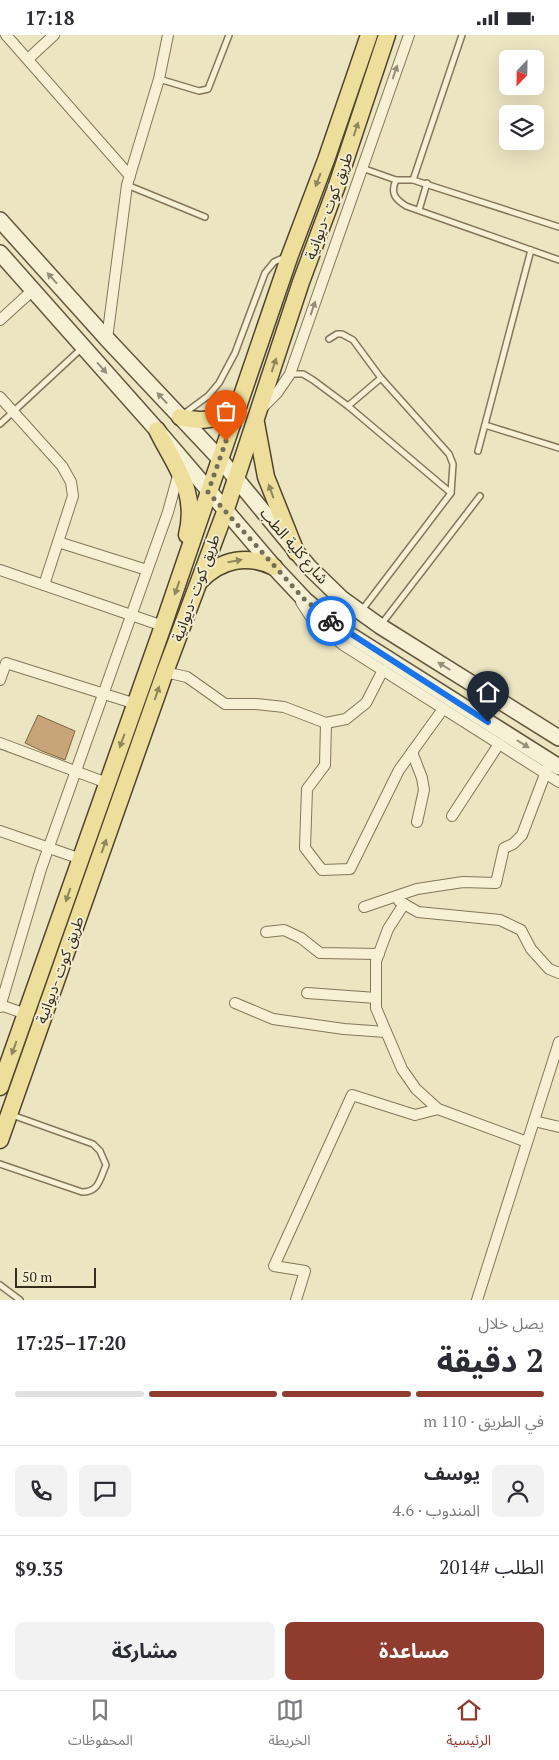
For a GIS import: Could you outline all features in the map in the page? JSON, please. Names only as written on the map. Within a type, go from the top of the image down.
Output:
[{"type":"main road","name":"طريق كوت -ديوانية","points":[[0,1087],[136,704],[290,255],[326,160],[369,35]]},
{"type":"main road","name":"طريق كوت -ديوانية","points":[[0,1140],[165,672],[225,511],[301,282],[336,188],[387,35]]},
{"type":"main road","name":"شارع كلية الطب","points":[[0,220],[107,339],[220,459],[296,552],[324,583],[380,626],[559,738]]},
{"type":"main road","name":"شارع كلية الطب","points":[[0,253],[157,430],[208,492],[305,600],[336,625],[488,722],[552,767]]},
{"type":"main road","points":[[17,271],[33,257]]},
{"type":"main road","points":[[180,417],[204,421],[217,419],[238,406]]},
{"type":"main road","points":[[257,416],[266,477],[296,552]]},
{"type":"main road","points":[[157,430],[187,489],[190,520],[186,542],[187,557]]},
{"type":"main road","points":[[200,581],[214,569],[230,561],[248,559],[274,567]]},
{"type":"main road","points":[[488,722],[500,701]]},
{"type":"street","points":[[6,35],[128,180]]},
{"type":"street","points":[[28,59],[54,35]]},
{"type":"street","points":[[107,339],[128,180],[159,79],[168,38],[158,35]]},
{"type":"street","points":[[257,416],[277,393],[290,373],[409,35]]},
{"type":"street","points":[[0,320],[32,290]]},
{"type":"street","points":[[0,397],[62,466],[71,482],[73,497],[44,585]]},
{"type":"street","points":[[26,1014],[0,1005],[49,848],[168,512],[179,472]]},
{"type":"street","points":[[58,542],[146,570]]},
{"type":"street","points":[[0,570],[163,626]]},
{"type":"street","points":[[290,584],[312,619],[344,645],[499,744],[552,767],[559,782]]},
{"type":"street","points":[[0,680],[6,663],[136,704]]},
{"type":"street","points":[[165,672],[187,677],[225,704],[256,703],[284,707],[326,723],[346,719],[366,703],[383,671]]},
{"type":"street","points":[[326,723],[325,765],[307,789],[305,849],[322,870],[350,869],[399,770],[443,709]]},
{"type":"street","points":[[0,743],[107,783]]},
{"type":"street","points":[[452,816],[499,744]]},
{"type":"street","points":[[412,752],[422,778],[424,790],[417,822]]},
{"type":"street","points":[[364,907],[417,889],[463,882],[496,883],[504,848],[513,844],[522,835],[552,767]]},
{"type":"street","points":[[0,831],[81,859]]},
{"type":"street","points":[[393,897],[418,912],[500,920],[507,923],[521,930],[531,949],[549,969],[559,973]]},
{"type":"street","points":[[404,904],[388,929],[376,961],[376,1008],[402,1069],[416,1089],[438,1109],[527,1142]]},
{"type":"street","points":[[266,932],[284,930],[301,938],[320,953],[379,954]]},
{"type":"street","points":[[307,993],[376,998]]},
{"type":"street","points":[[235,1003],[272,1019],[344,1029],[386,1032]]},
{"type":"street","points":[[476,1300],[559,1042]]},
{"type":"street","points":[[296,1300],[305,1271],[274,1265],[352,1095],[415,1115],[438,1109]]},
{"type":"street","points":[[534,1121],[559,1127]]},
{"type":"lane","points":[[159,79],[199,91],[208,89],[229,35]]},
{"type":"lane","points":[[413,180],[462,35]]},
{"type":"lane","points":[[362,168],[396,180],[413,180],[427,183],[559,227]]},
{"type":"lane","points":[[128,180],[205,217]]},
{"type":"lane","points":[[396,180],[393,194],[397,201],[559,260]]},
{"type":"lane","points":[[419,210],[427,183]]},
{"type":"lane","points":[[478,451],[530,250]]},
{"type":"lane","points":[[180,417],[208,396],[219,383],[235,353],[265,273],[274,262],[290,255]]},
{"type":"lane","points":[[329,339],[342,334],[353,340],[381,379],[449,454],[453,464],[451,493],[361,613]]},
{"type":"lane","points":[[0,424],[83,347]]},
{"type":"lane","points":[[290,373],[303,374],[348,406],[451,493]]},
{"type":"lane","points":[[348,406],[381,379]]},
{"type":"lane","points":[[485,425],[559,448]]},
{"type":"lane","points":[[380,626],[480,496]]},
{"type":"lane","points":[[0,1164],[82,1192],[90,1192],[96,1189],[106,1165],[100,1151],[93,1144],[9,1114]]},
{"type":"lane","points":[[0,1285],[20,1300]]},
{"type":"building","points":[[38,715],[75,731],[65,760],[25,743]]},
{"type":"way so far","points":[[226,441],[208,492],[305,600],[331,621]]},
{"type":"route","points":[[331,621],[387,659],[488,722]]}]
